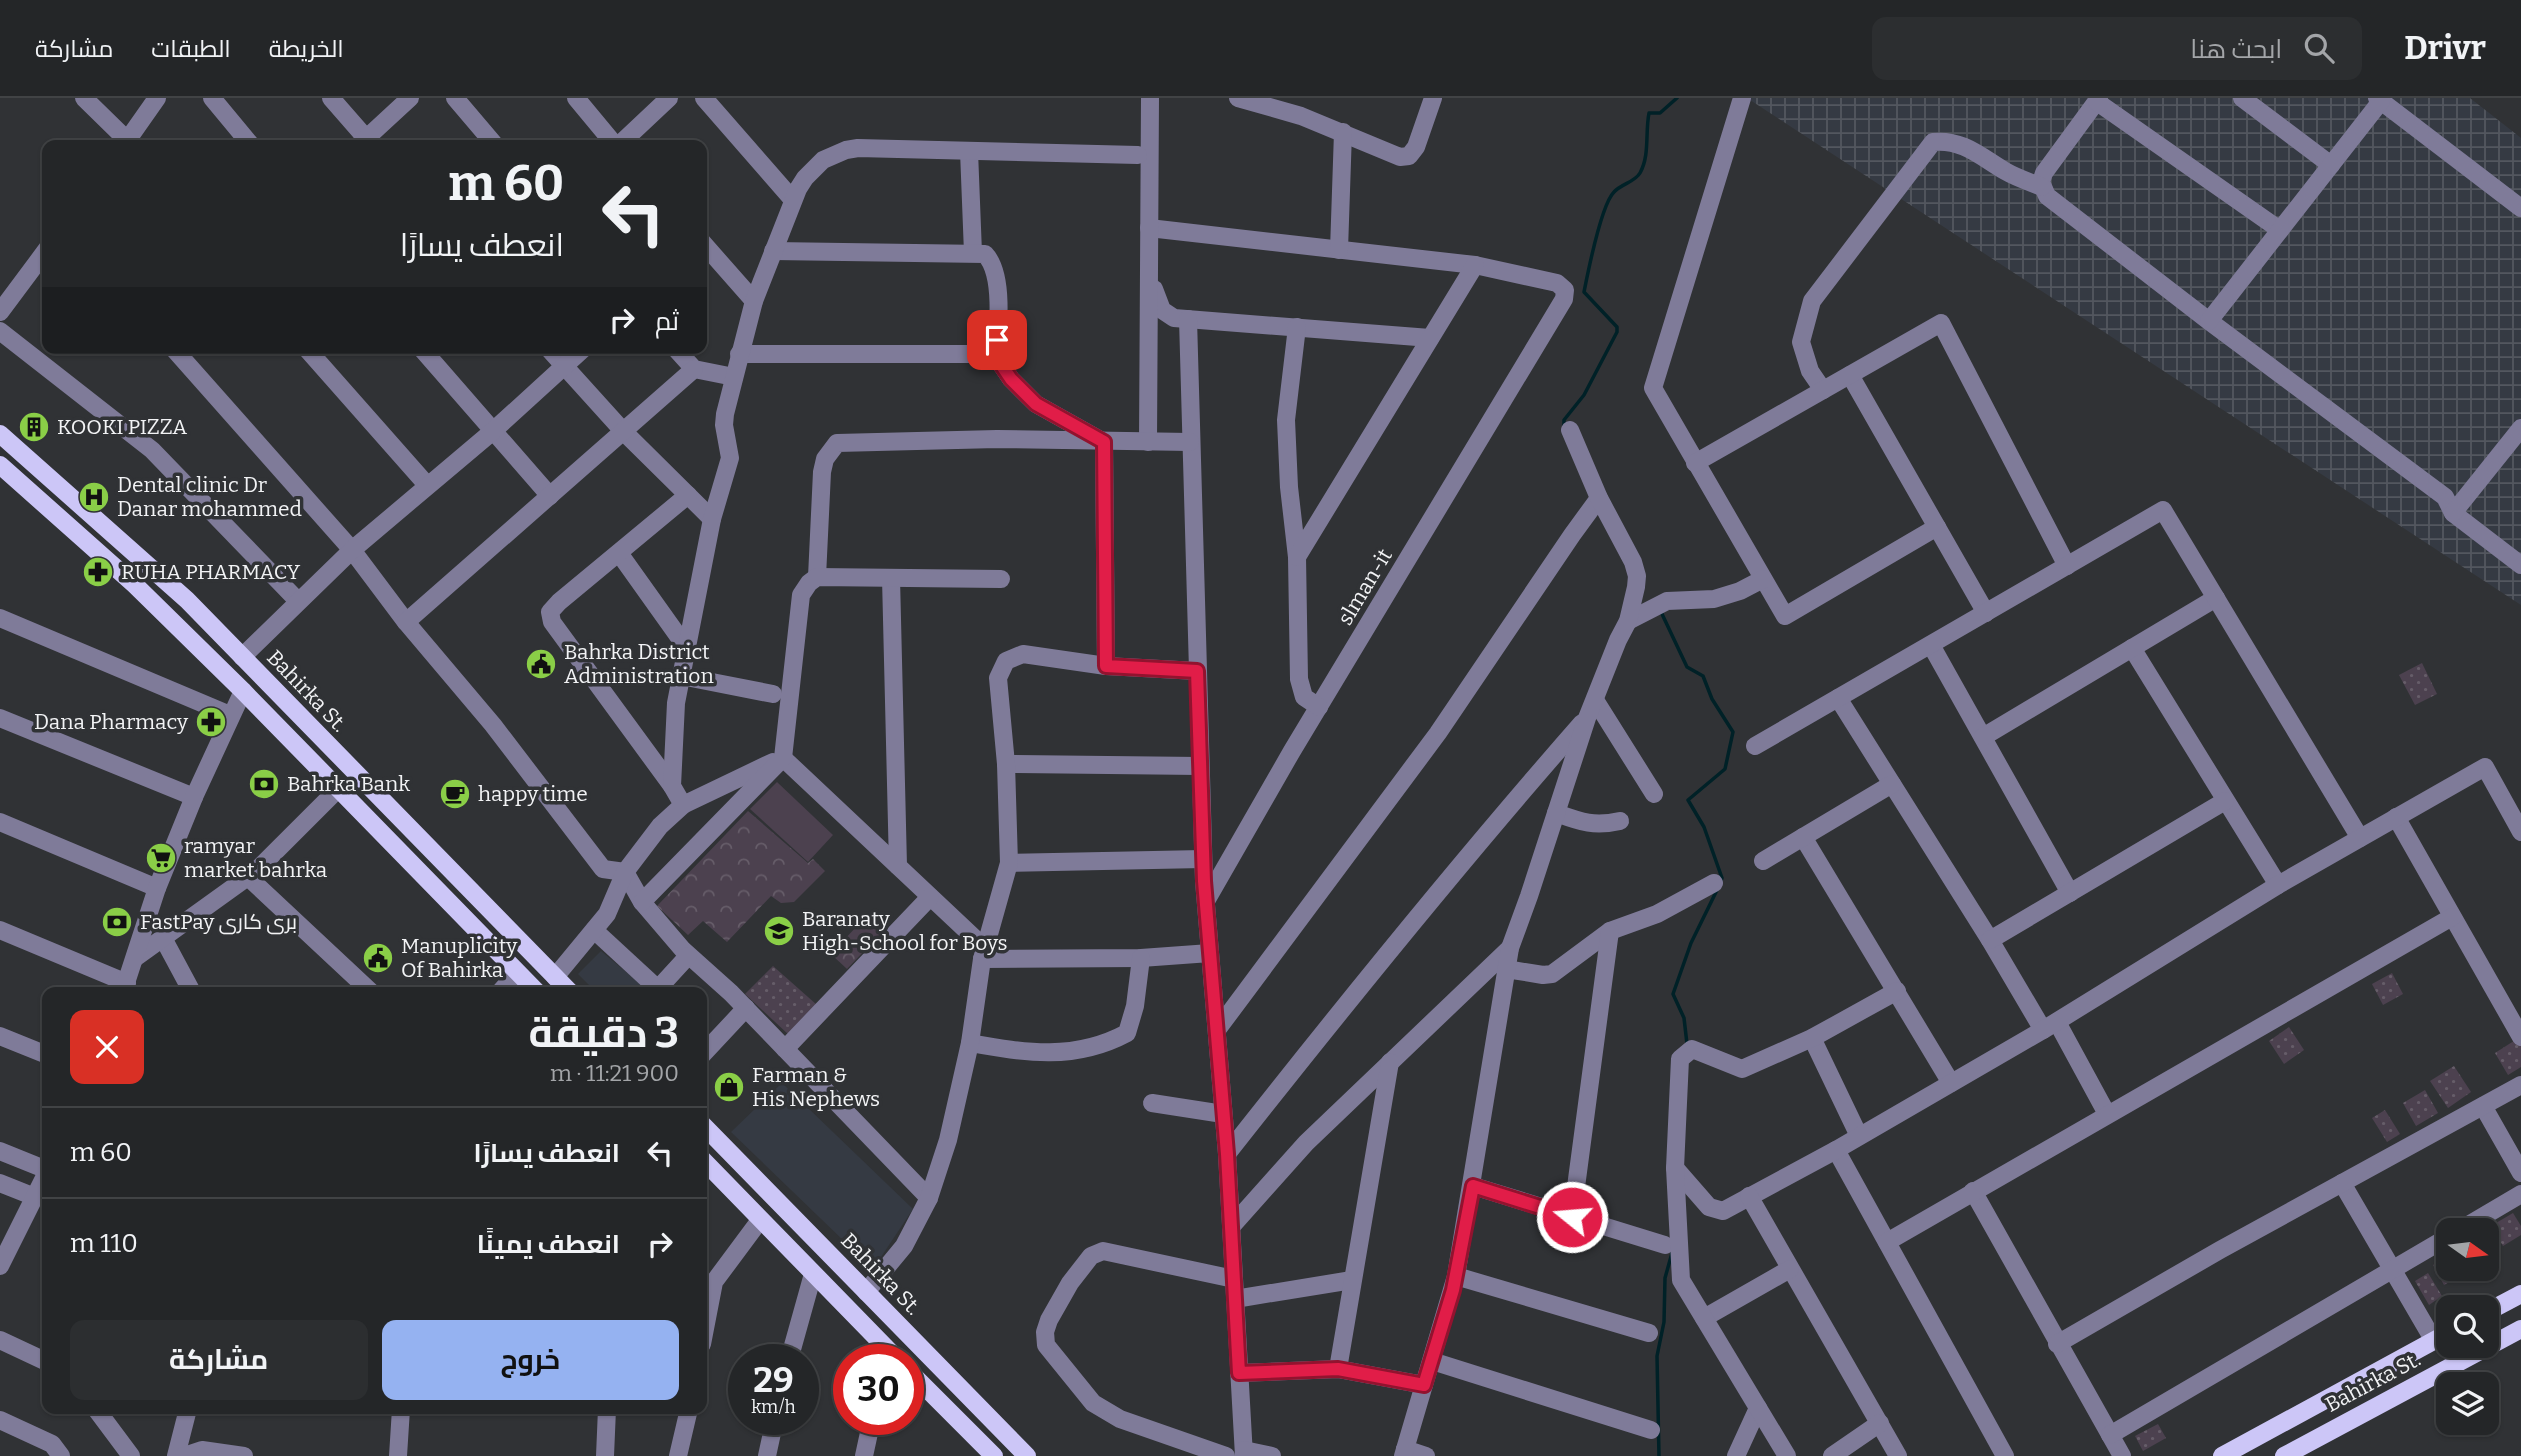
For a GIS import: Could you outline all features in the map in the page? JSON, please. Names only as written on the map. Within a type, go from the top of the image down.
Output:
[{"type":"main road","name":"Bahirka St.","points":[[0,433],[187,600],[565,987]]},
{"type":"main road","points":[[0,465],[135,585],[243,691],[532,987]]},
{"type":"main road","points":[[135,585],[151,566]]},
{"type":"main road","points":[[169,619],[187,600]]},
{"type":"main road","name":"Bahirka St.","points":[[707,1129],[1027,1456]]},
{"type":"main road","points":[[707,1164],[880,1344]]},
{"type":"main road","points":[[2499,1306],[2521,1294]]},
{"type":"main road","name":"Bahirka St.","points":[[2284,1456],[2521,1329]]},
{"type":"main road","name":"Bahirka St.","points":[[2222,1456],[2436,1340]]},
{"type":"main road","points":[[2359,1382],[2373,1408]]},
{"type":"main road","points":[[924,1387],[986,1452]]},
{"type":"street","points":[[85,98],[124,140]]},
{"type":"street","points":[[131,140],[157,98]]},
{"type":"street","points":[[212,98],[247,140]]},
{"type":"street","points":[[331,98],[364,140]]},
{"type":"street","points":[[369,140],[410,98]]},
{"type":"street","points":[[455,98],[491,140]]},
{"type":"street","points":[[576,98],[613,140]]},
{"type":"street","points":[[623,140],[669,98]]},
{"type":"street","points":[[704,98],[793,200]]},
{"type":"street","points":[[1147,442],[1150,98]]},
{"type":"street","points":[[1239,98],[1301,116],[1400,157],[1409,156],[1416,147],[1433,98]]},
{"type":"street","points":[[1742,98],[1653,388],[1785,616],[1937,527]]},
{"type":"street","points":[[2242,98],[2331,165]]},
{"type":"street","points":[[2209,321],[2379,99],[2521,208]]},
{"type":"street","points":[[2280,230],[2098,100],[2044,173],[2042,187],[2047,196],[2445,497],[2453,513],[2521,565]]},
{"type":"street","points":[[1339,250],[1343,132]]},
{"type":"street","points":[[1823,390],[1810,371],[1801,342],[1812,301],[1933,142],[1961,144],[2007,172],[2042,187]]},
{"type":"street","points":[[672,786],[674,731],[686,647],[712,519],[730,458],[724,419],[754,300],[793,200],[805,178],[823,160],[858,148],[1138,155]]},
{"type":"street","points":[[969,151],[973,253]]},
{"type":"street","points":[[1149,228],[1475,265],[1297,557]]},
{"type":"street","points":[[707,248],[754,300]]},
{"type":"street","points":[[773,251],[985,254],[993,267],[999,326],[994,354],[1011,379],[1036,404],[1104,442]]},
{"type":"street","points":[[0,312],[42,256]]},
{"type":"street","name":"slman-it","points":[[1206,901],[1564,299],[1565,290],[1557,283],[1475,265]]},
{"type":"street","points":[[1149,274],[1162,310],[1170,316],[1430,338]]},
{"type":"street","points":[[1188,319],[1203,859],[1227,1154],[1239,1373],[1238,1454]]},
{"type":"street","points":[[1695,463],[1941,323],[2067,566]]},
{"type":"street","points":[[1297,327],[1286,420],[1289,487],[1297,557],[1300,689],[1304,697],[1320,707]]},
{"type":"street","points":[[0,331],[152,450],[298,601]]},
{"type":"street","points":[[178,354],[352,550],[406,622],[493,725],[603,869],[625,872]]},
{"type":"street","points":[[311,354],[427,485]]},
{"type":"street","points":[[426,354],[550,496]]},
{"type":"street","points":[[553,354],[623,431],[712,519]]},
{"type":"street","points":[[243,657],[352,550],[493,431],[578,354]]},
{"type":"street","points":[[680,354],[694,369],[734,377]]},
{"type":"street","points":[[739,354],[994,354]]},
{"type":"street","points":[[406,622],[694,369]]},
{"type":"street","points":[[1850,375],[1986,613]]},
{"type":"street","points":[[2453,513],[2521,428]]},
{"type":"street","points":[[1426,1456],[1404,1453],[1456,1276],[1473,1186],[1510,948],[1587,718],[1628,621],[1637,576],[1633,562],[1599,498],[1570,430]]},
{"type":"street","points":[[817,577],[822,472],[825,459],[837,443],[997,439],[1190,442]]},
{"type":"street","points":[[1104,442],[1106,666]]},
{"type":"street","points":[[683,804],[552,622],[550,612],[559,601],[688,495]]},
{"type":"street","points":[[1217,1030],[1438,733],[1599,498]]},
{"type":"street","points":[[1755,747],[2163,510],[2360,838]]},
{"type":"street","points":[[620,553],[686,647]]},
{"type":"street","points":[[642,902],[783,758],[801,595],[808,583],[817,577],[1001,579]]},
{"type":"street","points":[[891,578],[898,866]]},
{"type":"street","points":[[1628,621],[1667,601],[1714,599],[1740,591],[1763,579]]},
{"type":"street","points":[[1983,737],[2216,598]]},
{"type":"street","points":[[0,618],[230,715]]},
{"type":"street","points":[[1931,645],[2070,893]]},
{"type":"street","points":[[2132,648],[2278,885]]},
{"type":"street","points":[[866,1292],[904,1246],[929,1198],[948,1140],[970,1043],[983,954],[1009,863],[1006,764],[998,678],[1006,661],[1023,654],[1106,666],[1197,671]]},
{"type":"street","points":[[681,676],[773,694]]},
{"type":"street","points":[[125,987],[157,888],[194,797],[243,691]]},
{"type":"street","points":[[1838,698],[1990,940],[2107,1114]]},
{"type":"street","points":[[1595,700],[1654,794]]},
{"type":"street","points":[[0,718],[194,797]]},
{"type":"street","points":[[1227,1154],[1331,1022],[1518,796],[1587,718]]},
{"type":"street","points":[[555,977],[607,914],[625,872],[660,826],[683,804],[783,758]]},
{"type":"street","points":[[783,758],[930,897],[983,954],[1141,958],[1210,953]]},
{"type":"street","points":[[1006,764],[1200,766]]},
{"type":"street","points":[[1675,1168],[1709,1207],[1723,1211],[1836,1150],[2050,1026],[2278,885],[2484,767],[2521,832]]},
{"type":"street","points":[[1763,860],[1892,784]]},
{"type":"street","points":[[135,958],[248,877],[339,788]]},
{"type":"street","points":[[1990,940],[2225,801]]},
{"type":"street","points":[[1556,813],[1580,822],[1599,825],[1620,821]]},
{"type":"street","points":[[2396,817],[2521,1037]]},
{"type":"street","points":[[0,822],[157,888]]},
{"type":"street","points":[[1803,837],[1951,1083]]},
{"type":"street","points":[[1009,863],[1203,859]]},
{"type":"street","points":[[625,872],[642,902],[688,956],[746,1008],[929,1198]]},
{"type":"street","points":[[248,877],[367,987]]},
{"type":"street","points":[[1506,969],[1552,974],[1611,931],[1657,914],[1714,883]]},
{"type":"street","points":[[785,1049],[930,897]]},
{"type":"street","points":[[1887,1242],[2452,916]]},
{"type":"street","points":[[0,930],[123,987]]},
{"type":"street","points":[[594,930],[654,987]]},
{"type":"street","points":[[1572,1217],[1611,931]]},
{"type":"street","points":[[163,938],[189,987]]},
{"type":"street","points":[[1231,1227],[1306,1143],[1510,948]]},
{"type":"street","points":[[660,987],[688,956]]},
{"type":"street","points":[[970,1043],[1023,1053],[1070,1052],[1105,1045],[1127,1033],[1135,1006],[1141,958]]},
{"type":"street","points":[[504,987],[517,973]]},
{"type":"street","points":[[1787,1456],[1681,1280],[1675,1168],[1680,1059],[1692,1049],[1742,1069],[1812,1038],[1897,992]]},
{"type":"street","points":[[707,1050],[746,1008]]},
{"type":"street","points":[[0,1036],[42,1053]]},
{"type":"street","points":[[1812,1038],[1859,1136]]},
{"type":"street","points":[[1338,1369],[1390,1062]]},
{"type":"street","points":[[2057,1344],[2220,1250],[2521,1085]]},
{"type":"street","points":[[1152,1103],[1223,1114]]},
{"type":"street","points":[[2483,1106],[2521,1173]]},
{"type":"street","points":[[0,1150],[42,1169]]},
{"type":"street","points":[[1836,1150],[2006,1456]]},
{"type":"street","points":[[0,1266],[42,1182]]},
{"type":"street","points":[[0,1183],[35,1197]]},
{"type":"street","points":[[2342,1183],[2393,1270],[2436,1330]]},
{"type":"street","points":[[1473,1186],[1665,1245]]},
{"type":"street","points":[[1973,1191],[2122,1456]]},
{"type":"street","points":[[2480,1218],[2521,1194]]},
{"type":"street","points":[[1749,1196],[1898,1456]]},
{"type":"street","points":[[707,1318],[714,1282],[760,1220]]},
{"type":"street","points":[[2110,1435],[2436,1244]]},
{"type":"street","points":[[1234,1279],[1103,1251],[1091,1256],[1081,1266],[1049,1320],[1045,1332],[1046,1345],[1093,1403],[1120,1419],[1238,1454],[1272,1456]]},
{"type":"street","points":[[1704,1318],[1790,1269]]},
{"type":"street","points":[[793,1344],[813,1274]]},
{"type":"street","points":[[1456,1276],[1649,1333]]},
{"type":"street","points":[[1235,1299],[1352,1280]]},
{"type":"street","points":[[0,1340],[42,1360]]},
{"type":"street","points":[[1432,1361],[1651,1430]]},
{"type":"street","points":[[1239,1373],[1338,1369],[1424,1385]]},
{"type":"street","points":[[1736,1456],[1758,1408]]},
{"type":"street","points":[[100,1414],[131,1456]]},
{"type":"street","points":[[176,1456],[187,1414]]},
{"type":"street","points":[[398,1456],[401,1414]]},
{"type":"street","points":[[606,1456],[607,1414]]},
{"type":"street","points":[[678,1456],[688,1414]]},
{"type":"street","points":[[0,1420],[52,1444],[61,1456]]},
{"type":"street","points":[[1832,1456],[1880,1423]]},
{"type":"street","points":[[767,1456],[772,1435]]},
{"type":"street","points":[[864,1456],[869,1435]]},
{"type":"street","points":[[184,1456],[202,1450],[244,1456]]},
{"type":"shaded area","points":[[1747,98],[2470,98],[2521,138],[2521,605]]},
{"type":"shaded area","points":[[601,951],[644,987],[591,987],[578,974]]},
{"type":"shaded area","points":[[782,1083],[913,1209],[873,1269],[731,1132]]},
{"type":"green space","points":[[2422,663],[2437,694],[2415,705],[2399,675]]},
{"type":"green space","points":[[777,782],[833,835],[808,862],[750,809]]},
{"type":"green space","points":[[748,811],[808,863],[813,859],[825,871],[794,902],[781,903],[771,896],[727,942],[703,921],[688,935],[657,906]]},
{"type":"green space","points":[[870,912],[885,929],[847,969],[831,954]]},
{"type":"green space","points":[[773,966],[817,1005],[789,1035],[745,994]]},
{"type":"green space","points":[[2392,973],[2403,994],[2383,1005],[2372,984]]},
{"type":"green space","points":[[2289,1027],[2304,1050],[2284,1064],[2269,1041]]},
{"type":"green space","points":[[2517,1039],[2521,1046],[2521,1067],[2508,1075],[2495,1053]]},
{"type":"green space","points":[[2454,1066],[2471,1092],[2448,1108],[2430,1081]]},
{"type":"green space","points":[[2425,1090],[2438,1113],[2416,1126],[2403,1103]]},
{"type":"green space","points":[[2385,1110],[2400,1134],[2387,1142],[2372,1118]]},
{"type":"green space","points":[[2513,1213],[2521,1226],[2521,1235],[2503,1246],[2499,1239],[2499,1221]]},
{"type":"green space","points":[[2428,1273],[2441,1295],[2436,1295],[2436,1300],[2429,1305],[2415,1281]]},
{"type":"green space","points":[[2158,1424],[2166,1438],[2143,1451],[2135,1436]]},
{"type":"waterway","points":[[1564,428],[1564,420],[1584,395],[1617,332],[1617,327],[1584,292],[1604,210],[1614,192],[1640,173],[1646,151],[1649,113],[1660,113],[1677,98]]},
{"type":"waterway","points":[[1662,614],[1687,667],[1703,676],[1712,699],[1733,732],[1725,769],[1688,800],[1704,827],[1721,881]]},
{"type":"waterway","points":[[1687,1044],[1684,1018],[1673,994],[1691,943],[1718,888]]},
{"type":"waterway","points":[[1659,1456],[1657,1356],[1664,1322],[1665,1278],[1672,1253]]},
{"type":"place","name":"KOOKI PIZZA","points":[[34,427]]},
{"type":"place","name":"Dental clinic Dr Danar mohammed","points":[[94,497]]},
{"type":"place","name":"RUHA PHARMACY","points":[[98,572]]},
{"type":"place","name":"Bahrka District Administration","points":[[541,664]]},
{"type":"place","name":"Dana Pharmacy","points":[[211,722]]},
{"type":"place","name":"Bahrka Bank","points":[[264,784]]},
{"type":"place","name":"happy time","points":[[455,794]]},
{"type":"place","name":"ramyar market bahrka","points":[[161,858]]},
{"type":"place","name":"FastPay بری كاری","points":[[117,922]]},
{"type":"place","name":"Baranaty High-School for Boys","points":[[779,931]]},
{"type":"place","name":"Manuplicity Of Bahirka","points":[[378,958]]},
{"type":"place","name":"Farman & His Nephews","points":[[729,1087]]},
{"type":"route","points":[[997,340],[994,354],[1011,379],[1036,404],[1104,442],[1106,666],[1197,671],[1204,881],[1227,1154],[1239,1373],[1338,1369],[1424,1385],[1453,1290],[1473,1186],[1572,1217]]}]
